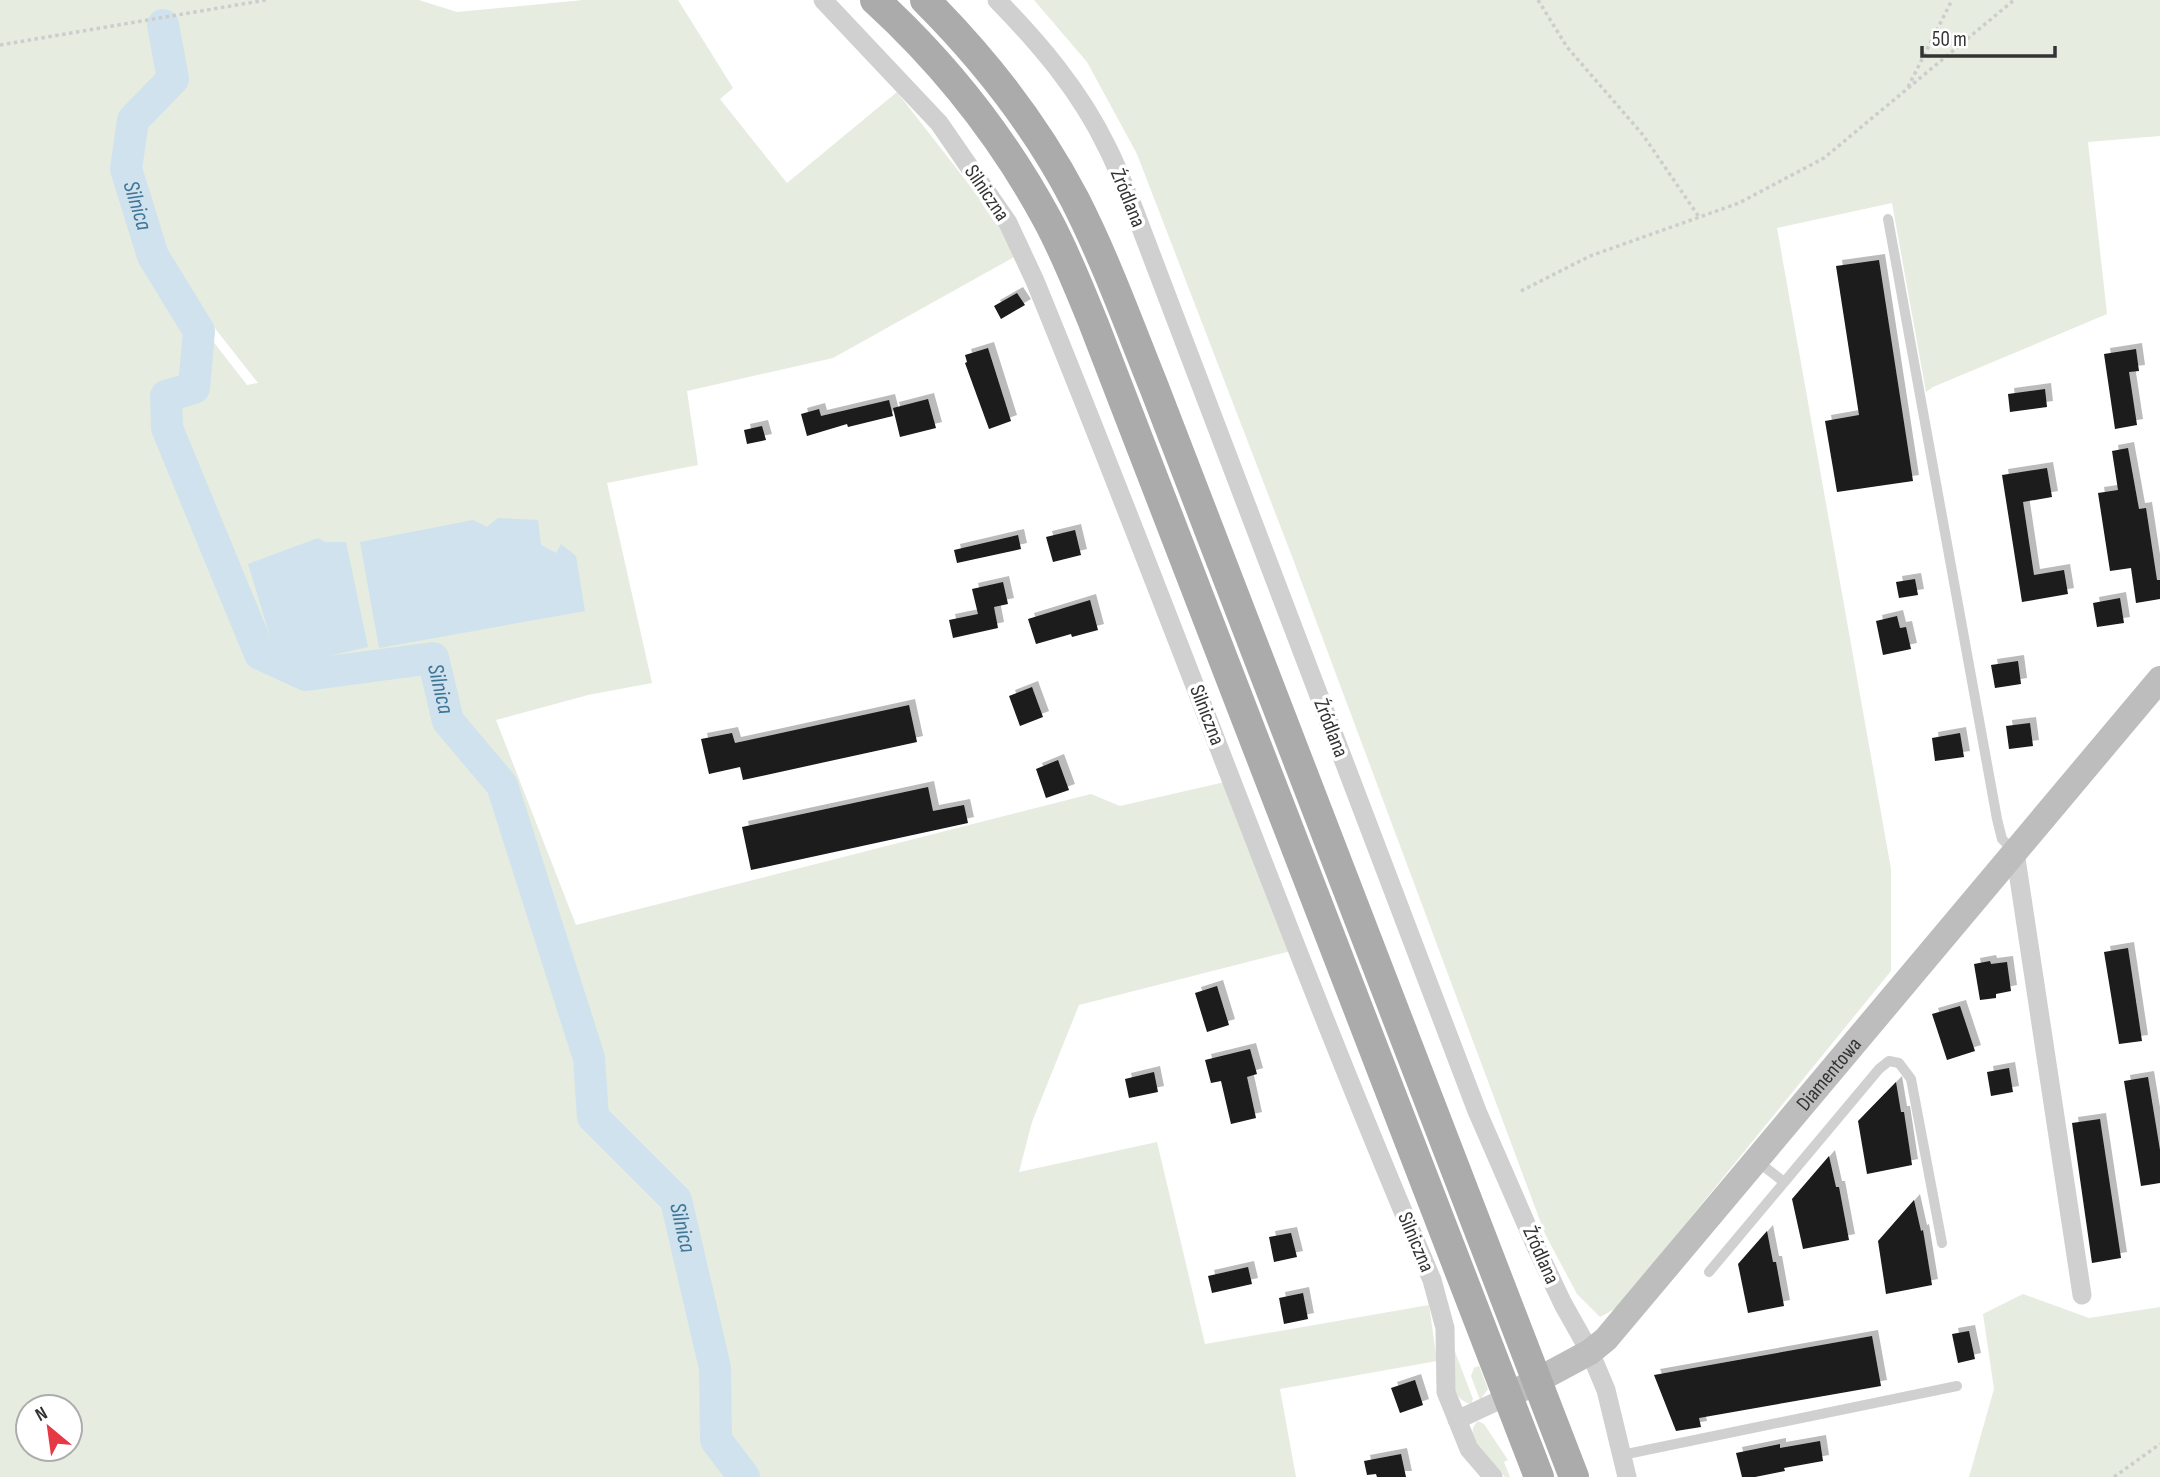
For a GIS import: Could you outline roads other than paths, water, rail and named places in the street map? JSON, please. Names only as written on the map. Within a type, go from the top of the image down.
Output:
[{"type":"main road","points":[[876,0],[957,83],[984,119],[1017,168],[1066,257],[1539,1477]]},
{"type":"main road","points":[[925,0],[960,36],[1018,110],[1067,186],[1093,238],[1154,387],[1573,1477]]},
{"type":"street","name":"Silniczna","points":[[823,0],[939,123],[1008,223],[1035,281],[1206,712],[1269,880],[1432,1280],[1445,1328],[1446,1392],[1469,1449],[1493,1477]]},
{"type":"street","name":"Źródlana","points":[[997,0],[1035,39],[1074,90],[1107,146],[1133,207],[1477,1111],[1563,1304],[1590,1352],[1606,1390],[1627,1477]]},
{"type":"street","name":"Diamentowa","points":[[1457,1420],[1590,1352],[1606,1339],[2160,678]]},
{"type":"street","points":[[2015,852],[2082,1295]]},
{"type":"lane","points":[[1888,219],[1997,819],[2002,839],[2015,852]]},
{"type":"lane","points":[[1709,1272],[1879,1069],[1889,1061],[1899,1063],[1912,1079],[1942,1243]]},
{"type":"lane","points":[[1757,1160],[1784,1182]]},
{"type":"lane","points":[[1622,1455],[1957,1386]]},
{"type":"water","points":[[498,518],[538,520],[541,545],[556,553],[561,544],[576,556],[585,611],[379,648],[360,542],[473,520],[487,527]]},
{"type":"water","points":[[318,538],[325,542],[346,542],[368,647],[298,663],[272,643],[248,564]]},
{"type":"waterway","name":"Silnica","points":[[163,25],[173,79],[133,120],[126,169],[153,256],[199,331],[194,388],[166,396],[167,428],[260,654],[306,675],[433,658],[448,721],[502,785],[589,1058],[593,1117],[676,1200],[715,1368],[716,1440],[744,1477]]}]
